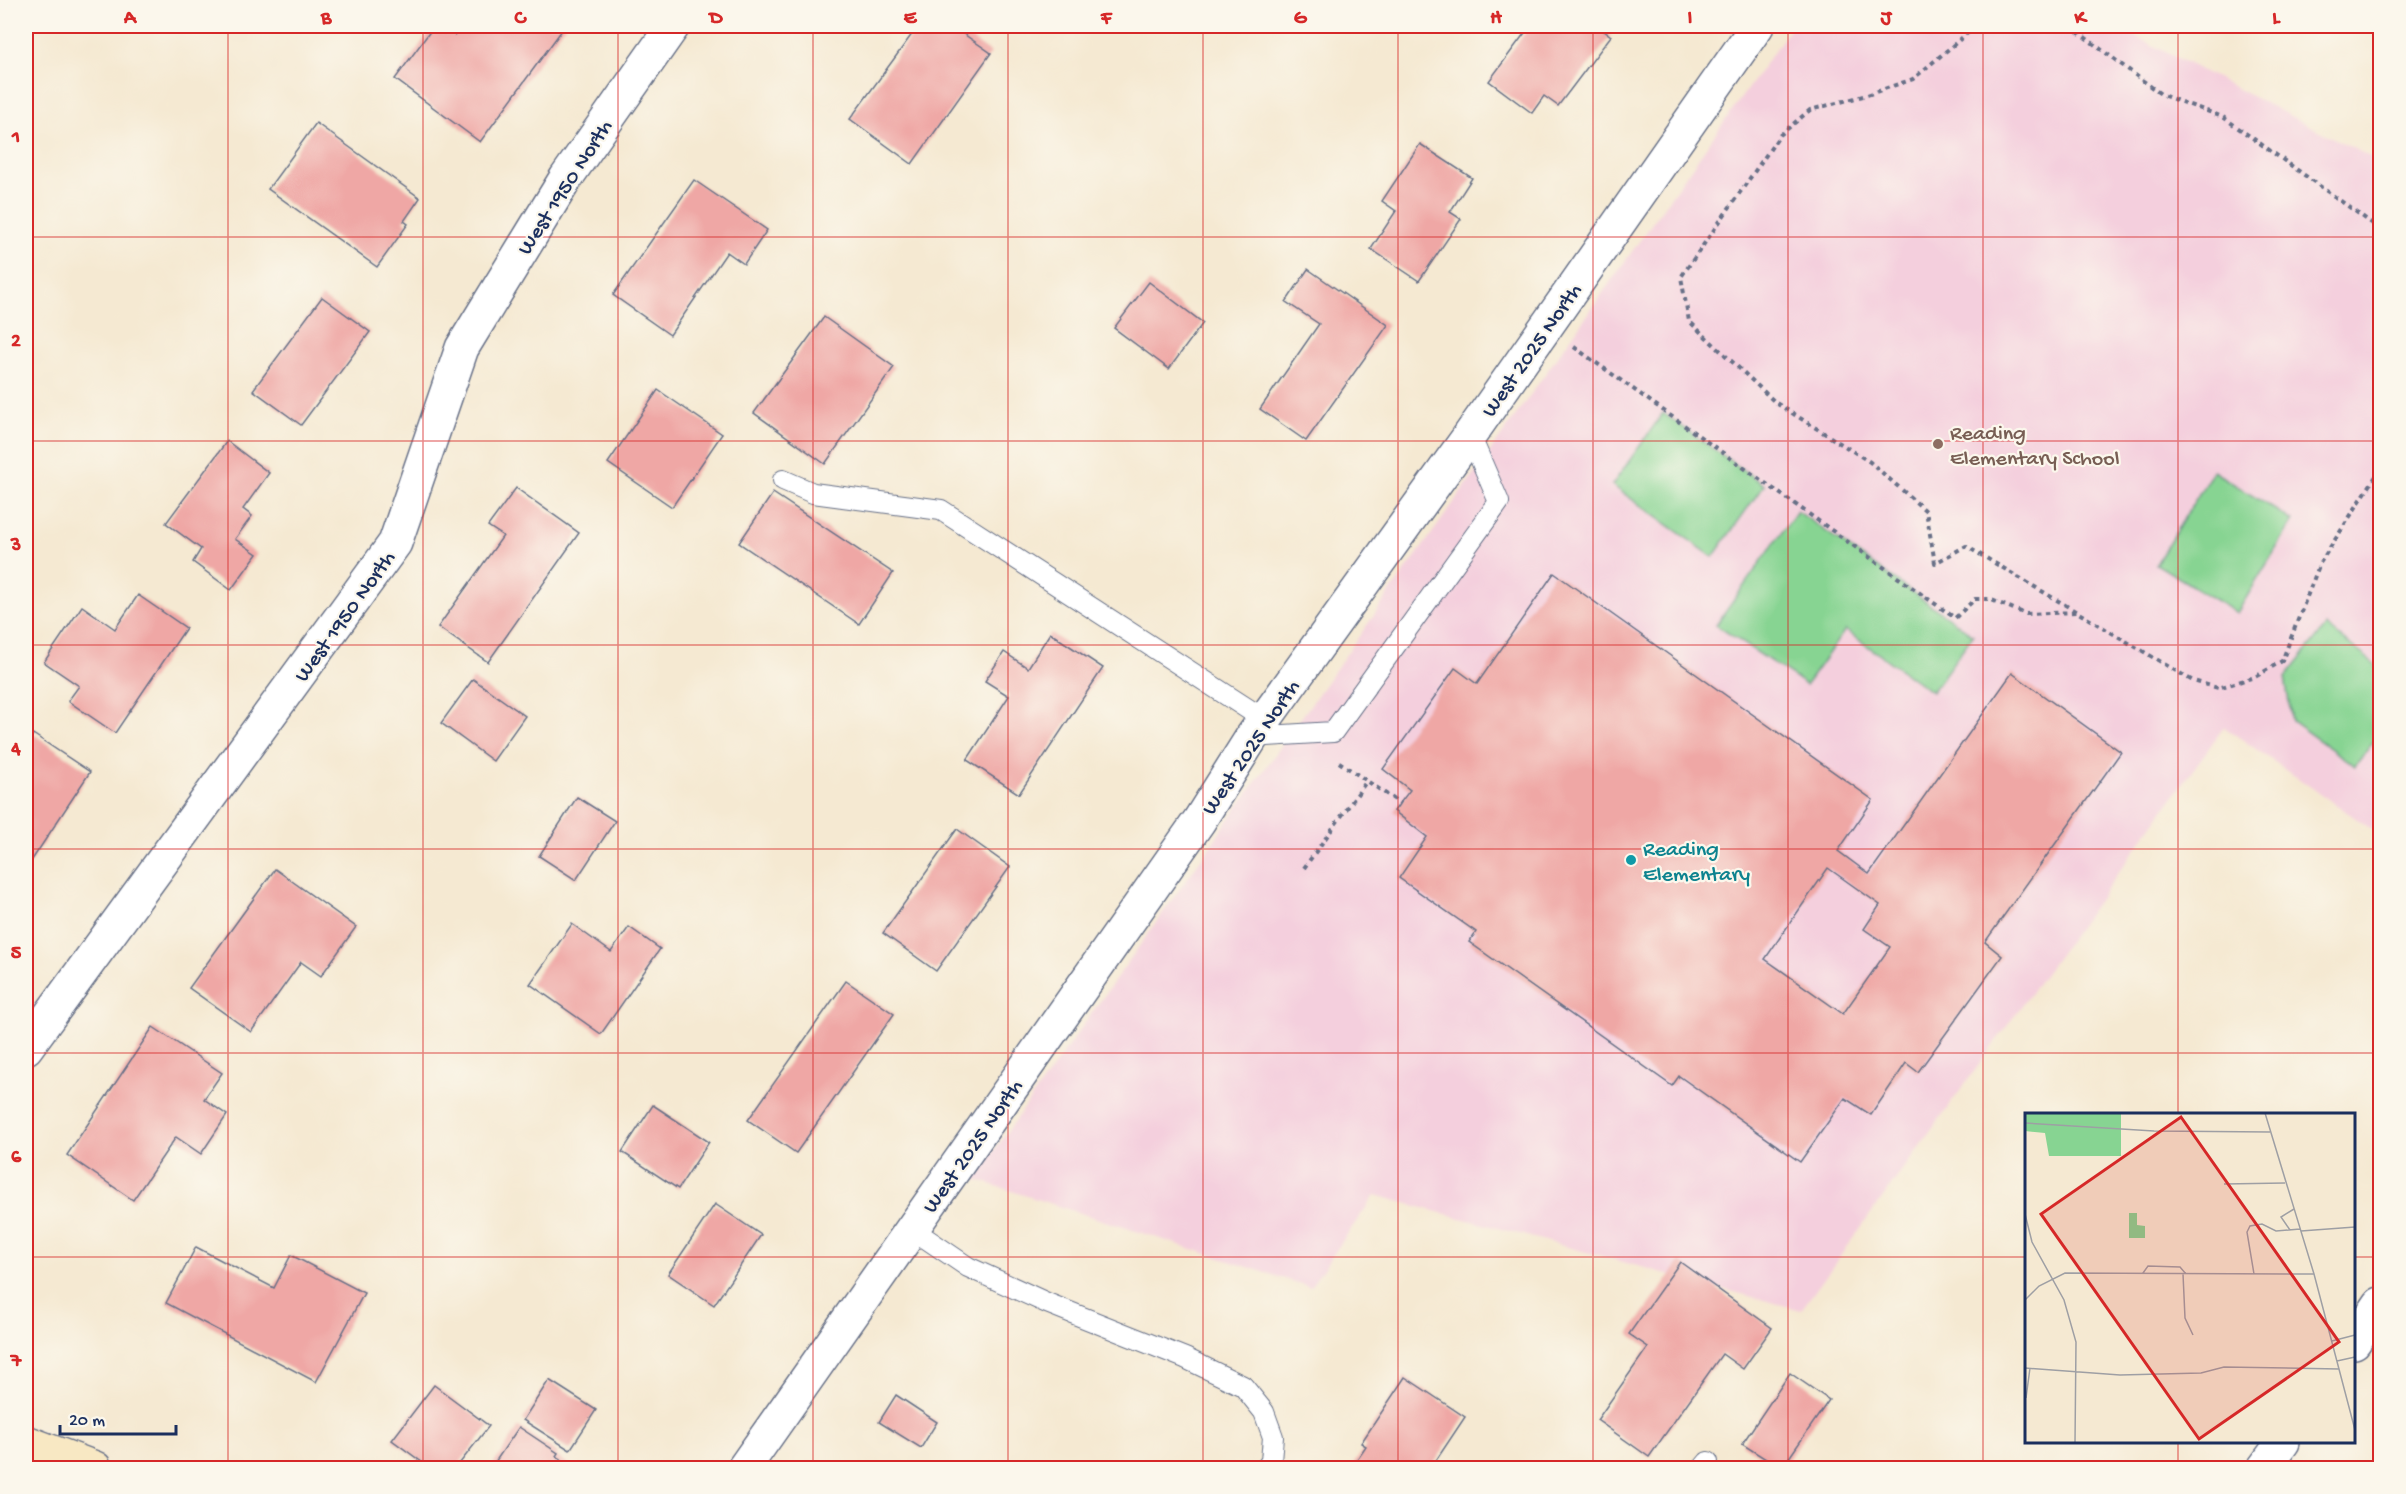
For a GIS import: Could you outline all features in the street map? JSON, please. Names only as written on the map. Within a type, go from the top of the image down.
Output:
[{"type":"main road","points":[[32,1453],[95,1468]]},
{"type":"street","name":"West 1950 North","points":[[26,1048],[395,543],[462,348],[566,178],[673,26]]},
{"type":"street","name":"West 2025 North","points":[[744,1468],[1198,822],[1258,729],[1470,435],[1757,26]]},
{"type":"street","points":[[2355,1341],[2380,1304]]},
{"type":"street","points":[[2264,1468],[2282,1443]]},
{"type":"lane","points":[[783,480],[813,493],[941,510],[1258,729],[1333,732],[1499,502],[1470,435]]},
{"type":"lane","points":[[912,1229],[968,1267],[1047,1303],[1185,1358],[1243,1386],[1264,1412],[1272,1437],[1271,1461],[1266,1468]]},
{"type":"path","points":[[1976,26],[1913,79],[1867,95],[1810,110],[1780,135],[1681,277],[1689,321],[1776,403],[1870,462],[1926,511],[1935,563],[1966,546],[2193,681],[2218,688],[2255,677],[2282,660],[2320,563],[2380,470]]},
{"type":"path","points":[[2070,26],[2162,95],[2223,117],[2380,229]]},
{"type":"path","points":[[1574,347],[1955,618],[1975,599],[1989,599],[2026,614],[2076,612]]},
{"type":"path","points":[[1336,760],[1401,804]]},
{"type":"path","points":[[1304,868],[1366,782]]},
{"type":"shaded area","name":"Reading Elementary School","points":[[1792,26],[2115,26],[2380,162],[2380,835],[2224,727],[1801,1310],[1375,1195],[1310,1287],[974,1179]]},
{"type":"green space","points":[[1663,413],[1764,485],[1713,557],[1612,485]]},
{"type":"green space","points":[[2213,471],[2293,521],[2237,613],[2156,564]]},
{"type":"green space","points":[[1797,511],[1973,635],[1932,692],[1845,630],[1806,685],[1716,625]]},
{"type":"green space","points":[[2326,626],[2380,668],[2380,733],[2355,766],[2292,721],[2285,678]]},
{"type":"building","points":[[434,26],[442,26],[455,35],[462,26],[565,26],[480,142],[395,79]]},
{"type":"building","points":[[918,26],[952,26],[991,53],[912,164],[850,119]]},
{"type":"building","points":[[1530,26],[1597,26],[1611,36],[1558,106],[1544,96],[1532,113],[1489,81]]},
{"type":"building","points":[[316,123],[420,198],[404,221],[408,224],[377,267],[268,189]]},
{"type":"building","points":[[1420,144],[1472,178],[1450,212],[1461,219],[1419,281],[1371,249],[1396,211],[1382,201]]},
{"type":"building","points":[[694,180],[767,230],[744,264],[727,252],[670,335],[613,295]]},
{"type":"building","points":[[1308,269],[1388,325],[1306,441],[1260,409],[1319,324],[1286,302]]},
{"type":"building","points":[[1149,282],[1203,323],[1169,369],[1114,328]]},
{"type":"building","points":[[322,297],[370,332],[301,425],[253,390]]},
{"type":"building","points":[[824,317],[894,367],[825,464],[754,413]]},
{"type":"building","points":[[658,390],[722,434],[672,507],[608,463]]},
{"type":"building","points":[[227,441],[269,473],[243,509],[252,516],[235,539],[257,554],[231,590],[193,562],[201,549],[166,523]]},
{"type":"building","points":[[516,488],[579,533],[488,662],[438,627],[503,536],[488,526]]},
{"type":"building","points":[[773,493],[893,573],[859,624],[739,543]]},
{"type":"building","name":"Reading Elementary","points":[[1554,573],[1873,800],[1838,851],[1869,874],[2012,673],[2121,752],[1985,942],[2002,956],[1918,1072],[1906,1063],[1871,1115],[1845,1098],[1800,1162],[1679,1076],[1672,1086],[1469,942],[1476,932],[1399,878],[1427,837],[1394,811],[1410,790],[1383,769],[1455,668],[1477,684]],"holes":[[[1828,868],[1880,905],[1864,929],[1890,947],[1843,1014],[1765,959]]]},
{"type":"building","points":[[138,595],[186,628],[115,733],[68,701],[79,686],[44,662],[82,606],[115,629]]},
{"type":"building","points":[[1050,633],[1103,668],[1019,794],[967,760],[1009,696],[985,681],[1004,652],[1028,668]]},
{"type":"building","points":[[473,679],[525,716],[493,761],[441,723]]},
{"type":"building","points":[[33,734],[90,772],[26,869],[26,746]]},
{"type":"building","points":[[577,797],[615,821],[576,880],[539,856]]},
{"type":"building","points":[[957,829],[1010,867],[936,971],[883,933]]},
{"type":"building","points":[[275,869],[356,927],[321,976],[301,962],[251,1032],[189,988]]},
{"type":"building","points":[[572,924],[611,952],[629,927],[660,949],[601,1034],[530,984]]},
{"type":"building","points":[[846,981],[894,1014],[796,1153],[748,1120]]},
{"type":"building","points":[[153,1027],[222,1073],[204,1099],[227,1115],[201,1154],[176,1137],[133,1200],[67,1155]]},
{"type":"building","points":[[653,1105],[709,1142],[678,1189],[622,1152]]},
{"type":"building","points":[[715,1204],[761,1235],[714,1305],[668,1274]]},
{"type":"building","points":[[196,1247],[274,1288],[291,1255],[364,1293],[316,1382],[166,1303]]},
{"type":"building","points":[[1680,1262],[1772,1328],[1743,1369],[1722,1354],[1649,1457],[1597,1420],[1648,1347],[1629,1334]]},
{"type":"building","points":[[1790,1373],[1829,1400],[1780,1468],[1742,1444]]},
{"type":"building","points":[[1405,1377],[1465,1417],[1431,1468],[1351,1468],[1366,1446],[1361,1443]]},
{"type":"building","points":[[549,1380],[596,1410],[570,1450],[523,1420]]},
{"type":"building","points":[[434,1385],[489,1426],[456,1468],[430,1468],[392,1440]]},
{"type":"building","points":[[896,1395],[937,1422],[921,1448],[879,1422]]},
{"type":"building","points":[[519,1427],[558,1453],[556,1456],[574,1468],[491,1468]]},
{"type":"place","name":"Reading Elementary School","points":[[1938,444]]},
{"type":"place","name":"Reading Elementary","points":[[1631,860]]}]
